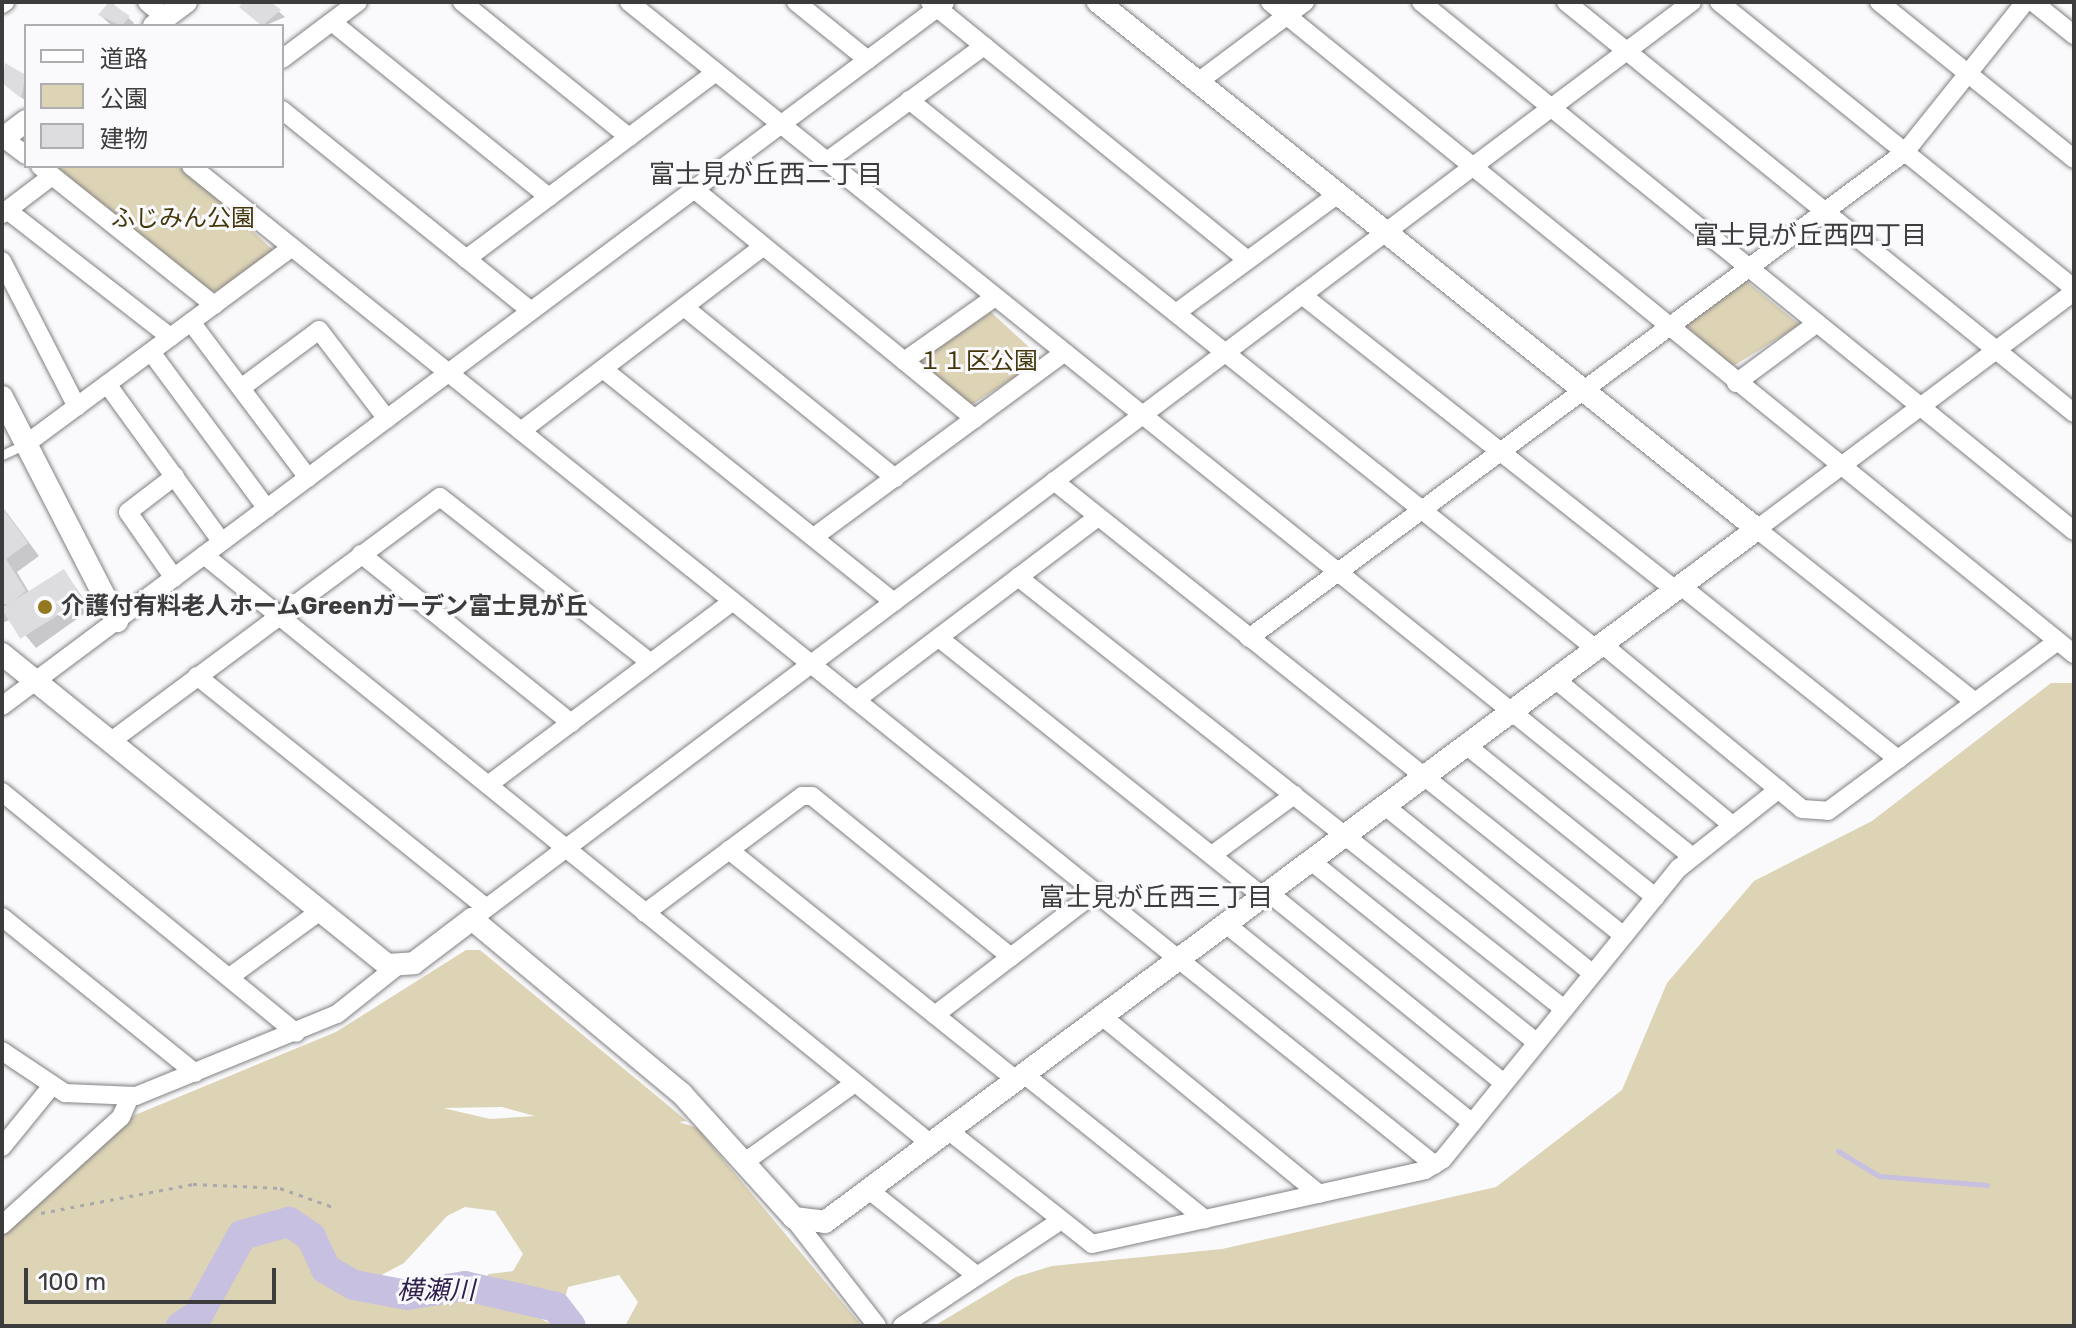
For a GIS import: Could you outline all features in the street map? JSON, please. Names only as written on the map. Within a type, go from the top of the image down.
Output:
[{"type":"street","points":[[147,2],[160,22],[186,2]]},
{"type":"street","points":[[284,58],[358,2]]},
{"type":"street","points":[[462,2],[629,137]]},
{"type":"street","points":[[629,2],[1691,856]]},
{"type":"street","points":[[796,2],[868,60]]},
{"type":"street","points":[[1098,2],[1975,702]]},
{"type":"street","points":[[1270,2],[1839,467],[2074,654]]},
{"type":"street","points":[[1198,82],[1305,2]]},
{"type":"street","points":[[1421,2],[2074,531]]},
{"type":"street","points":[[1566,2],[2074,413]]},
{"type":"street","points":[[2,1051],[51,1087],[87,1098],[130,1097],[296,1033],[348,1008],[396,967],[414,963],[480,914],[1692,2]]},
{"type":"street","points":[[791,1215],[822,1223],[869,1190],[1181,960],[2074,290],[1719,2]]},
{"type":"street","points":[[1879,2],[2074,159]]},
{"type":"street","points":[[1249,638],[1905,152],[2025,2]]},
{"type":"street","points":[[2033,2],[2074,35]]},
{"type":"street","points":[[2,706],[868,60],[937,4],[984,46],[1248,260]]},
{"type":"street","points":[[332,22],[549,197]]},
{"type":"street","points":[[827,161],[984,46]]},
{"type":"street","points":[[466,259],[716,72]]},
{"type":"street","points":[[909,100],[1802,809],[1828,811],[2056,642]]},
{"type":"street","points":[[284,112],[531,311]]},
{"type":"street","points":[[24,122],[2,138],[24,154]]},
{"type":"street","points":[[193,168],[1435,1165]]},
{"type":"street","points":[[170,337],[5,212],[46,171],[214,305]]},
{"type":"street","points":[[694,189],[975,419]]},
{"type":"street","points":[[1176,313],[1338,194]]},
{"type":"street","points":[[521,431],[764,246]]},
{"type":"street","points":[[26,444],[292,247]]},
{"type":"street","points":[[2,261],[77,407]]},
{"type":"street","points":[[1302,295],[1898,759]]},
{"type":"street","points":[[904,361],[995,297]]},
{"type":"street","points":[[684,307],[895,478]]},
{"type":"street","points":[[191,322],[308,478]]},
{"type":"street","points":[[1736,383],[1817,323]]},
{"type":"street","points":[[241,388],[319,330],[387,419]]},
{"type":"street","points":[[151,352],[267,509]]},
{"type":"street","points":[[814,537],[1064,353]]},
{"type":"street","points":[[603,369],[894,602]]},
{"type":"street","points":[[107,384],[222,542]]},
{"type":"street","points":[[2,397],[117,621]]},
{"type":"street","points":[[174,578],[128,512],[175,476]]},
{"type":"street","points":[[1054,481],[1624,936]]},
{"type":"street","points":[[110,742],[361,554],[444,496],[651,663]]},
{"type":"street","points":[[856,700],[1098,517]]},
{"type":"street","points":[[361,554],[571,723]]},
{"type":"street","points":[[204,555],[855,1083],[1092,1244],[1435,1165],[1691,856],[1779,789]]},
{"type":"street","points":[[1018,577],[1564,1009]]},
{"type":"street","points":[[488,785],[733,601]]},
{"type":"street","points":[[939,638],[1504,1083]]},
{"type":"street","points":[[2,654],[320,911],[396,967]]},
{"type":"street","points":[[197,676],[480,914],[637,1053],[746,1161],[877,1326]]},
{"type":"street","points":[[1555,679],[1732,825]]},
{"type":"street","points":[[1466,745],[1655,897]]},
{"type":"street","points":[[2,792],[231,976],[296,1033]]},
{"type":"street","points":[[1212,855],[1294,795]]},
{"type":"street","points":[[645,913],[729,850],[812,796],[1011,957]]},
{"type":"street","points":[[1385,806],[1593,974]]},
{"type":"street","points":[[729,850],[935,1015],[1205,1219]]},
{"type":"street","points":[[1311,861],[1537,1043]]},
{"type":"street","points":[[935,1015],[1096,892]]},
{"type":"street","points":[[231,976],[320,911]]},
{"type":"street","points":[[2,917],[195,1073]]},
{"type":"street","points":[[1227,925],[1472,1123]]},
{"type":"street","points":[[1103,1017],[1319,1194]]},
{"type":"street","points":[[746,1161],[855,1083]]},
{"type":"street","points":[[2,1147],[51,1087]]},
{"type":"street","points":[[2,1225],[121,1117],[130,1097]]},
{"type":"street","points":[[869,1190],[977,1276]]},
{"type":"street","points":[[902,1326],[1060,1221]]},
{"type":"lane","points":[[2,455],[26,444]]},
{"type":"path","points":[[18,1212],[193,1184],[280,1188],[336,1208]]},
{"type":"green space","name":"ふじみん公園","points":[[55,168],[185,168],[275,252],[222,290],[209,291]]},
{"type":"green space","points":[[1745,280],[1800,325],[1732,367],[1684,324]]},
{"type":"green space","name":"１１区公園","points":[[991,312],[1042,359],[970,406],[918,361]]},
{"type":"green space","points":[[2051,683],[2074,683],[2074,1326],[934,1326],[1016,1277],[1052,1266],[1222,1249],[1496,1187],[1622,1090],[1667,983],[1754,881],[1872,821]]},
{"type":"green space","points":[[466,950],[480,950],[687,1121],[679,1122],[697,1128],[862,1326],[625,1326],[638,1302],[619,1275],[568,1287],[562,1311],[522,1288],[464,1299],[489,1274],[513,1271],[523,1254],[495,1211],[465,1207],[447,1216],[404,1263],[372,1280],[441,1279],[450,1282],[439,1298],[506,1302],[556,1326],[2,1326],[2,1230],[135,1115],[336,1032]],"holes":[[[502,1107],[535,1116],[490,1119],[443,1108]]]},
{"type":"building","points":[[109,2],[130,16],[124,24],[118,24],[98,15]]},
{"type":"building","points":[[243,2],[271,2],[281,10],[264,24],[260,24],[239,7]]},
{"type":"building","points":[[5,63],[24,74],[21,98],[2,83]]},
{"type":"building","name":"介護付有料老人ホームGreenガーデン富士見が丘","points":[[2,507],[28,543],[6,559],[26,591],[9,604],[2,604]]},
{"type":"building","name":"介護付有料老人ホームGreenガーデン富士見が丘","points":[[64,569],[83,600],[20,639],[2,608]]},
{"type":"waterway","points":[[1838,1151],[1879,1176],[1987,1185]]},
{"type":"waterway","name":"横瀬川","points":[[181,1326],[198,1315],[242,1235],[289,1222],[311,1237],[326,1269],[354,1285],[407,1295],[465,1286],[556,1307],[571,1326]]},
{"type":"place","name":"介護付有料老人ホームGreenガーデン富士見が丘","points":[[45,607]]},
{"type":"district","name":"富士見が丘西二丁目","points":[[766,175]]},
{"type":"district","name":"富士見が丘西四丁目","points":[[1810,236]]},
{"type":"district","name":"富士見が丘西三丁目","points":[[1156,898]]}]
